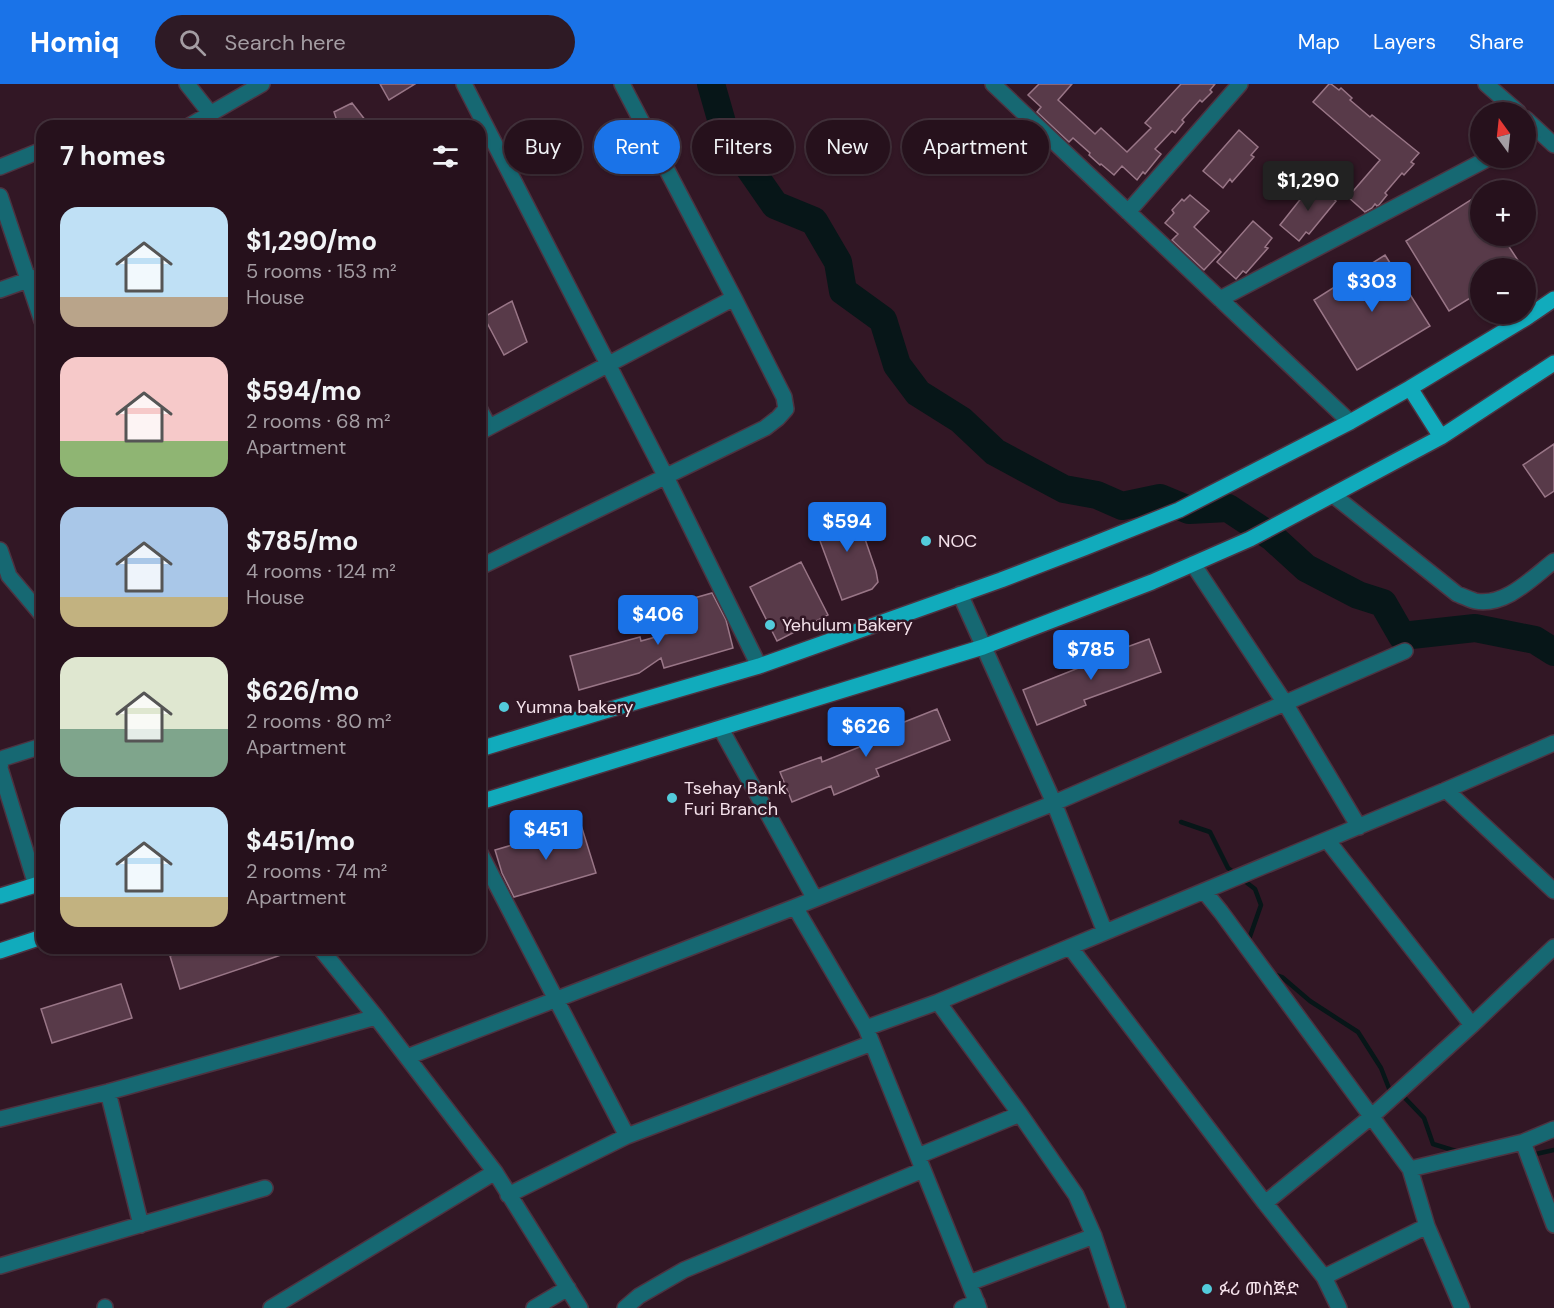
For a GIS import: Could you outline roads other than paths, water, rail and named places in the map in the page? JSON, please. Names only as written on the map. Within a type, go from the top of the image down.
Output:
[{"type":"main road","points":[[486,747],[759,666],[1074,552],[1179,510],[1350,422],[1410,388],[1554,299]]},
{"type":"main road","points":[[486,800],[983,647],[1152,582],[1250,539],[1441,437],[1554,363]]},
{"type":"main road","points":[[1410,388],[1441,437]]},
{"type":"main road","points":[[0,896],[36,885]]},
{"type":"main road","points":[[0,951],[36,939]]},
{"type":"street","points":[[186,84],[210,114]]},
{"type":"street","points":[[200,120],[262,84]]},
{"type":"street","points":[[464,84],[482,120]]},
{"type":"street","points":[[486,564],[765,428],[786,409],[784,397],[622,84]]},
{"type":"street","points":[[1128,212],[1240,84]]},
{"type":"street","points":[[1486,84],[1507,102]]},
{"type":"street","points":[[996,85],[1350,422]]},
{"type":"street","points":[[486,127],[666,477],[759,666]]},
{"type":"street","points":[[1536,136],[1554,144]]},
{"type":"street","points":[[0,167],[36,152]]},
{"type":"street","points":[[1220,299],[1470,168]]},
{"type":"street","points":[[0,196],[35,278],[0,290]]},
{"type":"street","points":[[486,429],[734,298]]},
{"type":"street","points":[[1334,495],[1456,594],[1475,601],[1493,601],[1513,592],[1554,561]]},
{"type":"street","points":[[0,550],[4,581],[36,610]]},
{"type":"street","points":[[1193,564],[1285,703],[1359,827]]},
{"type":"street","points":[[960,594],[1054,803],[1105,932]]},
{"type":"street","points":[[407,1057],[795,907],[1054,803],[1405,651]]},
{"type":"street","points":[[721,729],[815,899]]},
{"type":"street","points":[[866,1028],[938,1002],[1359,827],[1554,743]]},
{"type":"street","points":[[36,748],[4,758],[0,768],[36,875]]},
{"type":"street","points":[[1446,790],[1554,891]]},
{"type":"street","points":[[1328,840],[1472,1025]]},
{"type":"street","points":[[486,865],[627,1136]]},
{"type":"street","points":[[1204,891],[1410,1169],[1427,1226],[1462,1308]]},
{"type":"street","points":[[795,907],[866,1028],[969,1283],[973,1306]]},
{"type":"street","points":[[1070,947],[1324,1277],[1339,1308]]},
{"type":"street","points":[[1265,1203],[1372,1116],[1554,947]]},
{"type":"street","points":[[325,954],[495,1172],[580,1308]]},
{"type":"street","points":[[938,1002],[1076,1195],[1094,1236],[1118,1308]]},
{"type":"street","points":[[0,1119],[108,1092],[376,1017]]},
{"type":"street","points":[[508,1195],[627,1136],[872,1043]]},
{"type":"street","points":[[108,1092],[141,1225]]},
{"type":"street","points":[[625,1308],[639,1296],[684,1270],[920,1163],[1020,1114]]},
{"type":"street","points":[[1410,1169],[1523,1142],[1554,1129]]},
{"type":"street","points":[[1523,1142],[1554,1225]]},
{"type":"street","points":[[270,1308],[495,1172]]},
{"type":"street","points":[[0,1266],[265,1188]]},
{"type":"street","points":[[1324,1277],[1427,1226]]},
{"type":"street","points":[[969,1283],[1094,1236]]},
{"type":"street","points":[[534,1308],[568,1288]]},
{"type":"waterway","points":[[711,84],[725,133],[775,205],[814,221],[838,262],[843,291],[883,320],[897,365],[918,393],[961,420],[995,452],[1064,489],[1097,495],[1122,506],[1160,498],[1189,510],[1228,508],[1272,537],[1306,568],[1358,595],[1383,603],[1402,636],[1475,628],[1535,640],[1554,652]]},
{"type":"waterway","points":[[1181,822],[1210,832],[1228,868],[1236,874]]},
{"type":"waterway","points":[[1242,879],[1255,889],[1261,905],[1248,942]]},
{"type":"waterway","points":[[1271,973],[1282,977],[1310,1001],[1358,1032],[1381,1068],[1392,1096]]},
{"type":"waterway","points":[[1400,1097],[1404,1097],[1424,1118],[1433,1144],[1459,1152]]},
{"type":"waterway","points":[[1529,1153],[1536,1154],[1554,1150]]},
{"type":"place","name":"NOC","points":[[926,541]]},
{"type":"place","name":"Yehulum Bakery","points":[[770,625]]},
{"type":"place","name":"Yumna bakery","points":[[504,707]]},
{"type":"place","name":"Tsehay Bank Furi Branch","points":[[672,798]]},
{"type":"place","name":"ፉሪ መስጅድ","points":[[1207,1289]]}]
